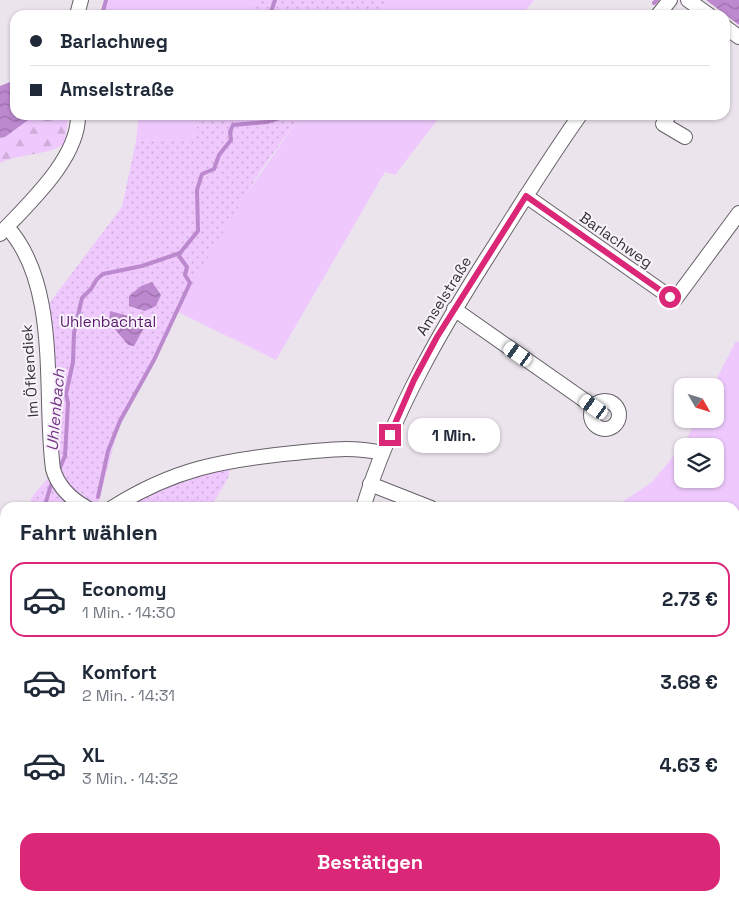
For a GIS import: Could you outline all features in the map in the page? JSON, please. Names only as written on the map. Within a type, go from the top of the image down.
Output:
[{"type":"street","points":[[662,10],[670,0]]},
{"type":"street","points":[[688,0],[702,10]]},
{"type":"street","points":[[3,230],[60,167],[74,138],[77,120]]},
{"type":"street","name":"Amselstraße","points":[[365,502],[382,453],[414,380],[454,308],[577,120]]},
{"type":"street","points":[[666,120],[663,124],[685,137]]},
{"type":"street","name":"Barlachweg","points":[[526,196],[670,297],[676,298],[739,213]]},
{"type":"street","name":"Im Öfkendiek","points":[[3,230],[23,252],[31,271],[44,322],[53,469],[56,480],[62,488],[78,502]]},
{"type":"street","points":[[454,308],[594,407]]},
{"type":"street","points":[[121,502],[141,489],[175,475],[206,466],[251,458],[330,449],[364,449],[382,453]]},
{"type":"street","points":[[370,484],[416,502]]},
{"type":"green space","points":[[108,0],[257,0],[251,10],[105,10]]},
{"type":"green space","points":[[257,0],[387,0],[380,10],[251,10]]},
{"type":"green space","points":[[304,0],[534,0],[526,10],[291,10]]},
{"type":"green space","points":[[28,120],[68,120],[64,144],[49,151],[0,163],[0,138],[5,137]]},
{"type":"green space","points":[[138,120],[200,120],[192,139],[136,141]]},
{"type":"green space","name":"Uhlenbachtal","points":[[200,120],[297,120],[261,170],[203,265],[119,425],[98,502],[30,502],[33,495],[56,469],[47,306],[122,207],[136,141],[192,139]]},
{"type":"green space","points":[[298,120],[437,120],[395,175],[385,172],[276,360],[178,312],[119,425],[98,502],[96,502],[79,436]]},
{"type":"green space","points":[[736,341],[739,342],[739,502],[622,502],[652,482],[674,456],[674,488],[724,488],[724,438],[687,438],[692,428],[724,428],[724,378],[717,378]]},
{"type":"green space","points":[[231,463],[228,478],[214,502],[129,502],[145,491]]},
{"type":"water","points":[[706,0],[739,0],[739,25],[730,18],[730,10],[719,10]]},
{"type":"water","points":[[10,82],[10,120],[28,120],[5,137],[0,138],[0,86]]},
{"type":"water","points":[[152,282],[161,295],[156,306],[145,311],[129,306],[129,296],[141,286]]},
{"type":"water","points":[[110,311],[143,320],[144,328],[134,346],[128,345],[109,322]]},
{"type":"waterway","points":[[103,10],[106,0]]},
{"type":"waterway","name":"Uhlenbach","points":[[272,10],[275,0]]},
{"type":"waterway","points":[[654,3],[657,0]]},
{"type":"waterway","name":"Uhlenbach","points":[[58,472],[65,456],[68,403],[66,394],[73,362],[74,333],[82,298],[103,274],[142,266],[180,253],[198,231],[197,190],[202,174],[214,169],[219,155],[231,140],[230,132],[233,125],[273,120]]},
{"type":"waterway","points":[[98,497],[108,451],[120,421],[154,360],[190,283],[185,275],[187,267],[179,256],[180,253]]},
{"type":"waterway","name":"Uhlenbach","points":[[46,502],[51,485]]},
{"type":"route","points":[[390,435],[414,380],[437,337],[526,196],[670,297]]}]
